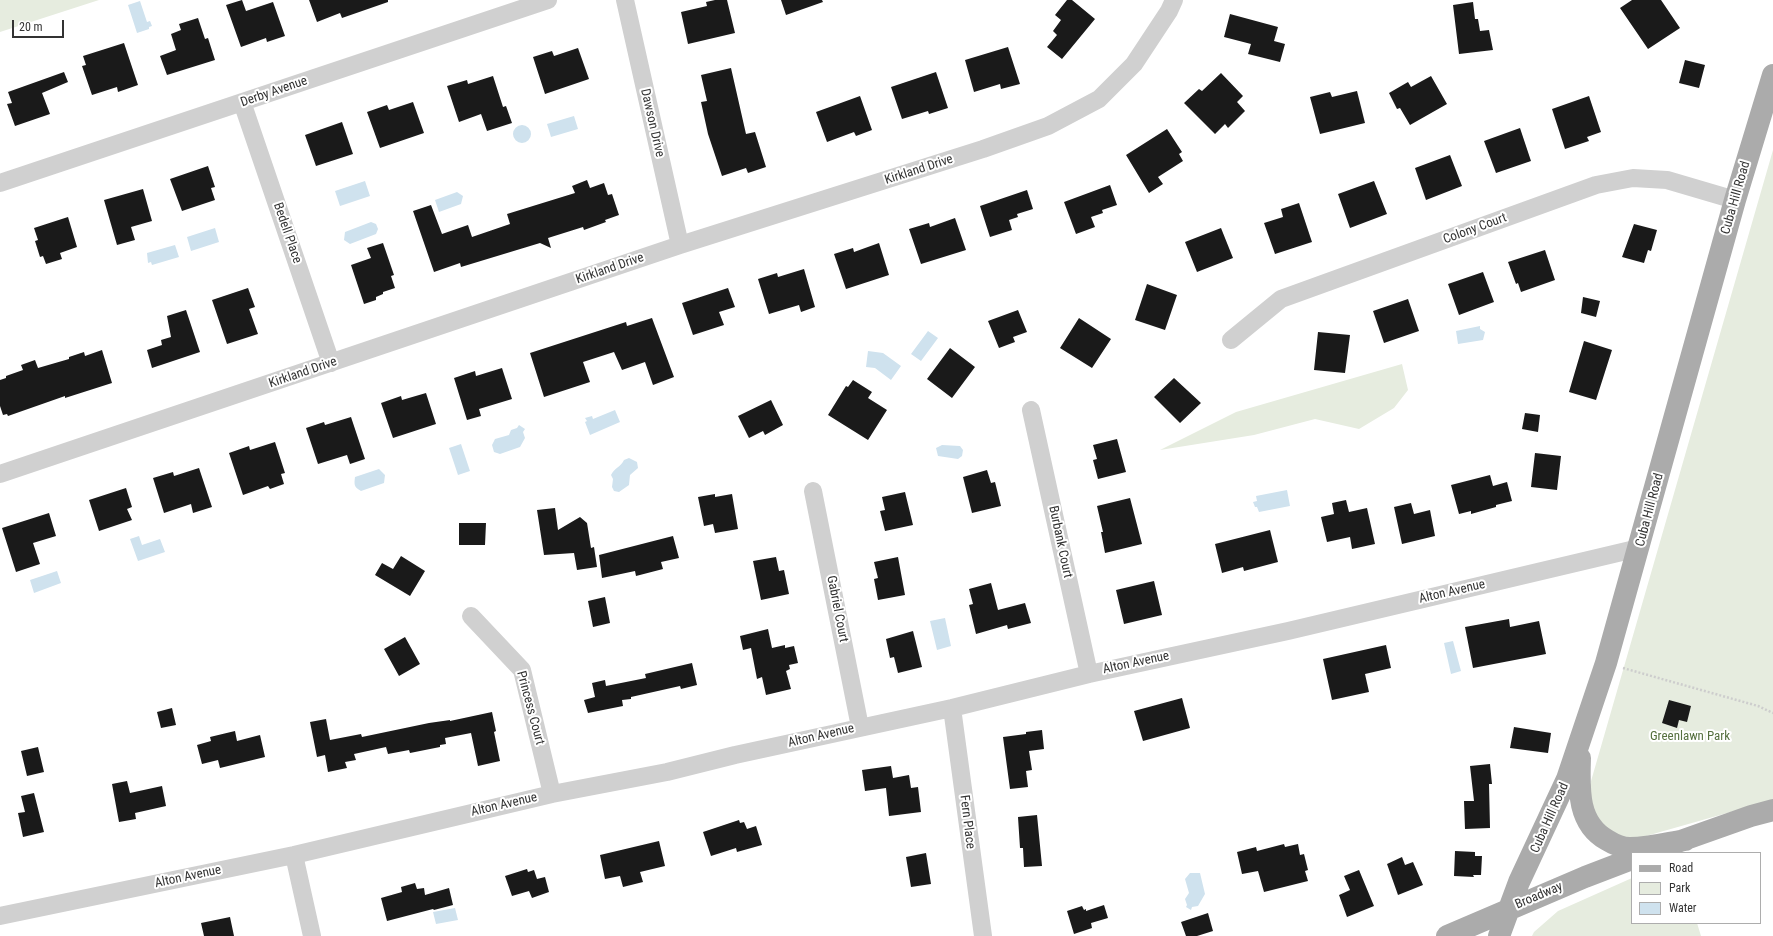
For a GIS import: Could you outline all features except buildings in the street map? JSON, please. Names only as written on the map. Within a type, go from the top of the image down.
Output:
[{"type":"main road","name":"Cuba Hill Road","points":[[1499,936],[1519,882],[1568,778],[1606,663],[1735,200],[1773,75]]},
{"type":"main road","points":[[1581,740],[1580,798],[1584,814],[1590,827],[1599,836],[1621,847],[1631,848],[1649,847],[1685,840]]},
{"type":"main road","points":[[1652,852],[1751,816],[1773,810]]},
{"type":"main road","name":"Broadway","points":[[1447,936],[1585,877],[1631,859]]},
{"type":"street","name":"Derby Avenue","points":[[0,183],[548,0]]},
{"type":"street","name":"Dawson Drive","points":[[625,0],[680,245]]},
{"type":"street","name":"Kirkland Drive","points":[[0,474],[331,364],[680,245],[983,149],[1048,126],[1099,99],[1134,64],[1169,11],[1174,0]]},
{"type":"street","name":"Bedell Place","points":[[242,102],[331,364]]},
{"type":"street","name":"Colony Court","points":[[1231,340],[1281,299],[1596,185],[1633,178],[1667,180],[1735,200]]},
{"type":"street","name":"Burbank Court","points":[[1031,410],[1089,674]]},
{"type":"street","name":"Gabriel Court","points":[[813,490],[860,727]]},
{"type":"street","name":"Alton Avenue","points":[[0,916],[294,855],[552,794],[667,772],[735,755],[952,708],[1089,674],[1288,631],[1639,548]]},
{"type":"street","name":"Princess Court","points":[[471,616],[522,670],[552,794]]},
{"type":"street","name":"Fern Place","points":[[952,708],[983,936]]},
{"type":"street","points":[[294,855],[312,936]]},
{"type":"path","points":[[1606,663],[1758,706],[1773,713]]},
{"type":"green space","points":[[0,0],[99,0],[0,32]]},
{"type":"green space","name":"Greenlawn Park","points":[[1773,150],[1773,800],[1632,840],[1599,829],[1587,795]]},
{"type":"green space","points":[[1402,364],[1408,390],[1394,408],[1359,429],[1315,419],[1254,435],[1160,450],[1236,412]]},
{"type":"green space","points":[[1631,878],[1631,924],[1697,924],[1701,936],[1532,936],[1534,932],[1558,911]]},
{"type":"water","points":[[140,1],[147,22],[150,21],[152,26],[149,27],[149,29],[137,33],[128,5]]},
{"type":"water","points":[[574,116],[578,129],[551,137],[547,124]]},
{"type":"water","points":[[518,125],[526,125],[531,130],[529,141],[526,143],[518,143],[513,138],[513,130]]},
{"type":"water","points":[[365,181],[370,196],[340,206],[335,191]]},
{"type":"water","points":[[457,192],[463,196],[461,204],[439,212],[435,200]]},
{"type":"water","points":[[371,222],[376,224],[378,229],[376,234],[350,244],[344,240],[345,232]]},
{"type":"water","points":[[215,228],[219,242],[191,251],[187,237]]},
{"type":"water","points":[[175,245],[179,257],[152,265],[151,262],[148,263],[147,253]]},
{"type":"water","points":[[1480,326],[1480,329],[1485,332],[1483,340],[1458,344],[1456,331]]},
{"type":"water","points":[[928,331],[938,338],[921,361],[911,354]]},
{"type":"water","points":[[868,351],[883,353],[901,366],[891,380],[875,368],[866,367]]},
{"type":"water","points":[[615,410],[620,422],[590,435],[585,418],[592,416],[593,419]]},
{"type":"water","points":[[519,425],[525,429],[523,432],[525,438],[520,447],[500,454],[494,452],[492,445],[495,439],[509,435],[511,430],[517,428]]},
{"type":"water","points":[[461,444],[470,471],[458,475],[449,448]]},
{"type":"water","points":[[942,445],[960,446],[963,450],[962,456],[958,459],[938,456],[936,448]]},
{"type":"water","points":[[629,458],[637,462],[638,468],[630,475],[629,485],[619,492],[614,491],[612,487],[613,479],[611,475],[624,460]]},
{"type":"water","points":[[379,469],[385,475],[384,483],[361,491],[356,487],[355,477]]},
{"type":"water","points":[[1287,490],[1290,506],[1259,512],[1257,507],[1255,507],[1253,502],[1257,501],[1256,496]]},
{"type":"water","points":[[139,536],[142,545],[160,539],[165,552],[138,561],[130,539]]},
{"type":"water","points":[[57,571],[61,583],[34,593],[30,580]]},
{"type":"water","points":[[945,618],[951,646],[937,650],[930,621]]},
{"type":"water","points":[[1453,641],[1461,671],[1451,674],[1444,643]]},
{"type":"water","points":[[1190,873],[1200,873],[1205,894],[1198,906],[1192,907],[1191,910],[1186,907],[1187,905],[1185,899],[1189,893],[1185,879]]},
{"type":"water","points":[[455,908],[458,920],[436,924],[433,912]]}]
